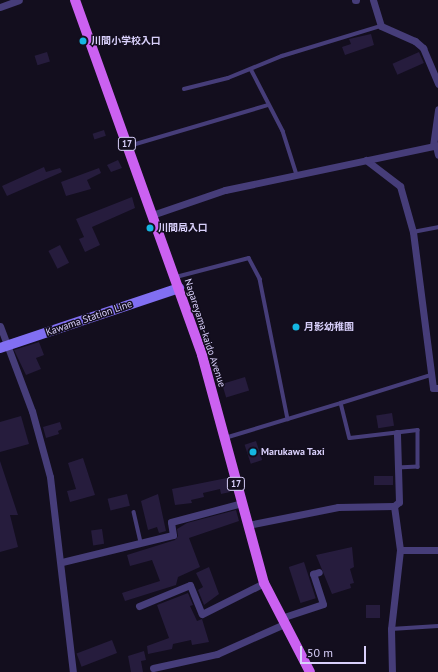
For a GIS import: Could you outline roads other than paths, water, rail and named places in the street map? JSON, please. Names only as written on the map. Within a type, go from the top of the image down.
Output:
[{"type":"main road","name":"Nagareyama-kaido Avenue","points":[[75,0],[179,288],[224,438],[264,582],[310,672]]},
{"type":"main road","name":"Kawama Station Line","points":[[4,347],[179,288]]},
{"type":"street","points":[[0,7],[19,0]]},
{"type":"street","points":[[374,0],[381,26],[415,41],[423,48],[438,84]]},
{"type":"street","points":[[438,109],[436,146],[438,155]]},
{"type":"street","points":[[152,215],[198,197],[436,146]]},
{"type":"street","points":[[366,160],[400,186],[413,232],[433,388],[438,388]]},
{"type":"street","points":[[0,326],[4,347],[42,445],[50,477],[62,562],[73,672]]},
{"type":"street","points":[[248,525],[338,507],[394,506],[399,502],[397,433]]},
{"type":"street","points":[[62,562],[173,535],[171,522],[242,503]]},
{"type":"street","points":[[392,672],[391,629],[400,550],[394,506]]},
{"type":"street","points":[[400,550],[438,550]]},
{"type":"street","points":[[153,668],[217,654],[283,621],[323,604],[313,574],[319,572]]},
{"type":"street","points":[[139,606],[190,585],[202,614],[264,582]]},
{"type":"lane","points":[[184,89],[251,69],[282,56],[381,26]]},
{"type":"lane","points":[[251,69],[268,105],[283,131],[298,175]]},
{"type":"lane","points":[[128,147],[268,105]]},
{"type":"lane","points":[[413,232],[438,226]]},
{"type":"lane","points":[[175,277],[249,258],[260,279],[288,419]]},
{"type":"lane","points":[[224,438],[341,404],[432,375]]},
{"type":"lane","points":[[341,404],[350,438],[418,430],[418,466],[398,468]]},
{"type":"lane","points":[[134,512],[141,543]]},
{"type":"lane","points":[[391,629],[438,626]]},
{"type":"place","name":"川間小学校入口","points":[[83,41]]},
{"type":"place","name":"川間局入口","points":[[150,228]]},
{"type":"place","name":"月影幼稚園","points":[[296,327]]},
{"type":"place","name":"Marukawa Taxi","points":[[253,452]]}]
